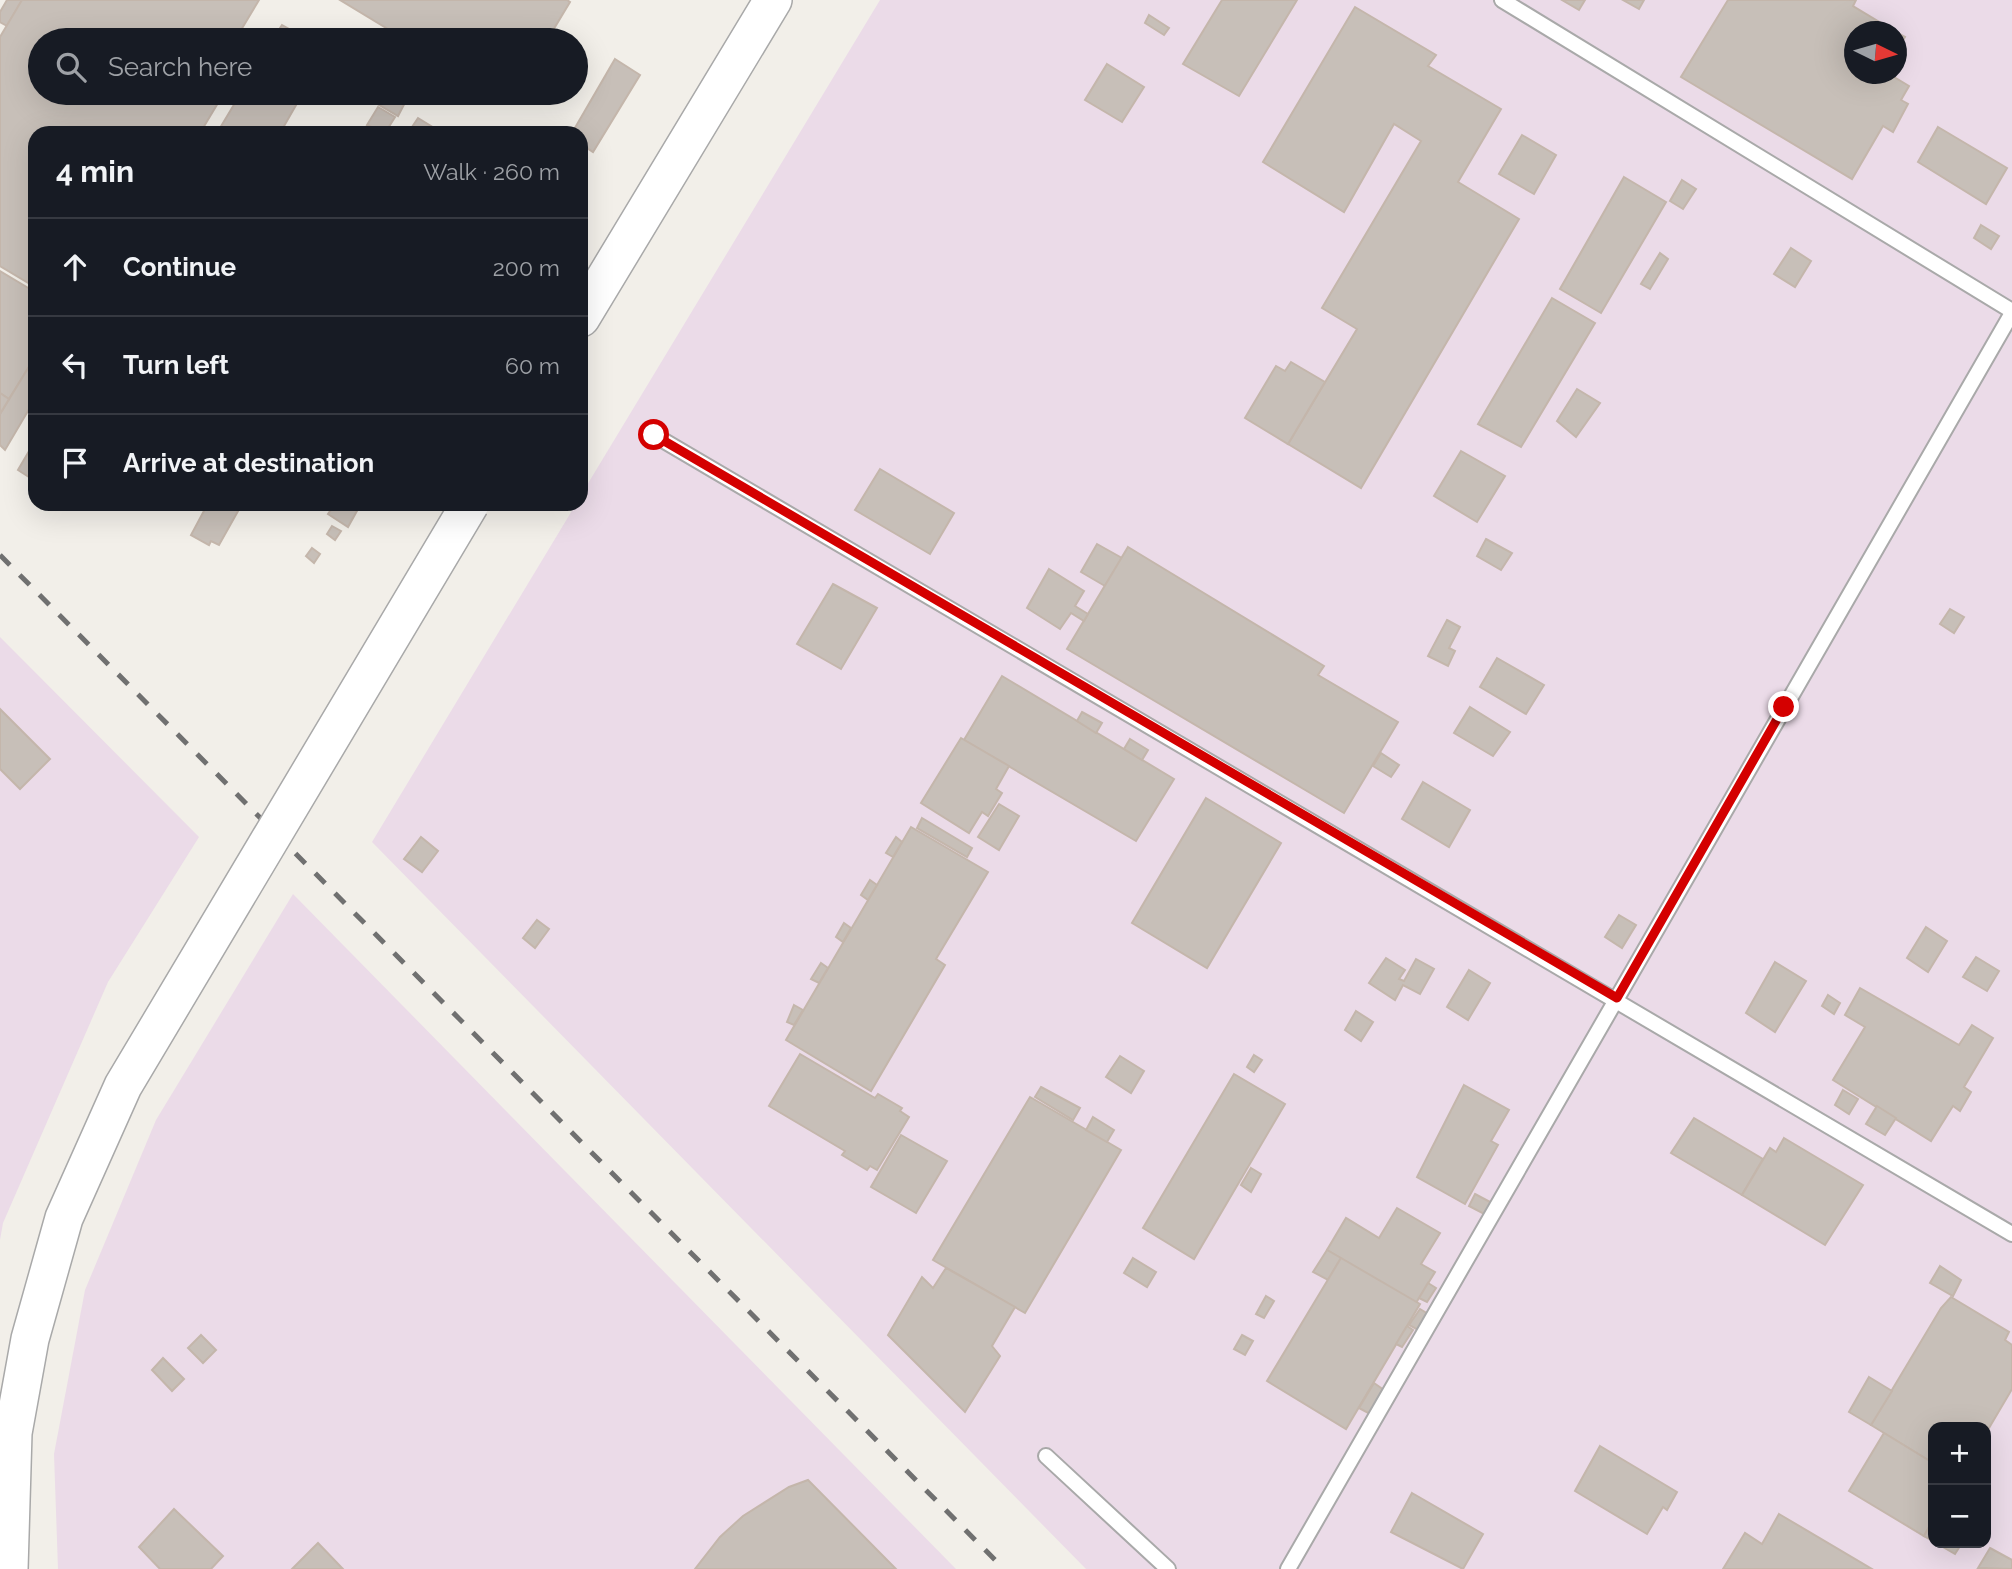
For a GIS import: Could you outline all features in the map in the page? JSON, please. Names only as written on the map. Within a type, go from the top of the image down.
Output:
[{"type":"street","points":[[588,306],[773,0]]},
{"type":"street","points":[[9,1569],[13,1433],[30,1339],[64,1218],[124,1086],[466,511]]},
{"type":"lane","points":[[1288,1569],[2012,312],[1502,0]]},
{"type":"lane","points":[[654,435],[1617,998],[2012,1234]]},
{"type":"lane","points":[[1046,1456],[1168,1569]]},
{"type":"shaded area","points":[[880,0],[2012,0],[2012,1569],[1086,1569],[372,842],[572,511],[588,511],[588,483]]},
{"type":"shaded area","points":[[0,637],[199,837],[108,982],[3,1223],[0,1240]]},
{"type":"shaded area","points":[[293,894],[956,1569],[58,1569],[54,1454],[85,1290],[156,1120]]},
{"type":"building","points":[[7,0],[22,0],[7,26],[0,22],[0,12]]},
{"type":"building","points":[[22,0],[259,0],[242,28],[28,28],[28,105],[217,105],[204,126],[28,126],[28,283],[0,266],[0,37]]},
{"type":"building","points":[[340,0],[570,2],[554,28],[386,28]]},
{"type":"building","points":[[1222,0],[1297,0],[1239,96],[1183,64]]},
{"type":"building","points":[[1562,0],[1585,0],[1579,10]]},
{"type":"building","points":[[1623,0],[1644,0],[1639,9]]},
{"type":"building","points":[[1728,0],[1856,0],[1853,6],[1878,21],[1844,21],[1844,84],[1906,84],[1909,86],[1901,100],[1908,104],[1893,132],[1883,126],[1852,179],[1681,77]]},
{"type":"building","points":[[1355,7],[1436,55],[1428,66],[1501,109],[1458,182],[1519,219],[1361,488],[1288,444],[1357,329],[1322,308],[1421,141],[1394,124],[1344,212],[1263,162]]},
{"type":"building","points":[[1149,15],[1169,28],[1164,35],[1145,23]]},
{"type":"building","points":[[615,59],[640,75],[593,152],[588,149],[588,126],[576,126]]},
{"type":"building","points":[[1107,64],[1144,87],[1122,122],[1085,100]]},
{"type":"building","points":[[234,105],[296,105],[284,126],[221,126]]},
{"type":"building","points":[[379,105],[404,105],[398,116]]},
{"type":"building","points":[[378,107],[395,117],[389,126],[367,125]]},
{"type":"building","points":[[418,118],[431,126],[413,126]]},
{"type":"building","points":[[1938,127],[2007,168],[1986,204],[1918,162]]},
{"type":"building","points":[[1522,135],[1556,155],[1534,194],[1499,174]]},
{"type":"building","points":[[1624,177],[1666,202],[1601,313],[1560,289]]},
{"type":"building","points":[[1682,180],[1696,189],[1683,209],[1670,201]]},
{"type":"building","points":[[1981,225],[1999,236],[1991,249],[1974,238]]},
{"type":"building","points":[[1791,248],[1811,261],[1795,287],[1774,274]]},
{"type":"building","points":[[1660,253],[1668,259],[1650,289],[1641,284]]},
{"type":"building","points":[[0,271],[28,288],[28,368],[9,399],[0,393]]},
{"type":"building","points":[[1552,298],[1595,323],[1521,447],[1478,424]]},
{"type":"building","points":[[1291,362],[1325,382],[1288,444],[1245,418],[1276,366],[1285,371]]},
{"type":"building","points":[[28,368],[28,411],[5,450],[0,445],[0,414]]},
{"type":"building","points":[[1577,389],[1600,403],[1576,437],[1557,421]]},
{"type":"building","points":[[0,393],[9,399],[0,414]]},
{"type":"building","points":[[1461,451],[1505,476],[1477,522],[1434,496]]},
{"type":"building","points":[[28,453],[28,476],[18,470]]},
{"type":"building","points":[[880,469],[954,513],[930,554],[855,510]]},
{"type":"building","points":[[204,511],[238,511],[219,545],[211,541],[209,545],[191,535]]},
{"type":"building","points":[[330,511],[357,511],[348,527],[328,514]]},
{"type":"building","points":[[332,526],[341,531],[335,540],[327,534]]},
{"type":"building","points":[[1486,539],[1512,553],[1501,570],[1477,556]]},
{"type":"building","points":[[1097,544],[1122,558],[1105,586],[1081,572]]},
{"type":"building","points":[[1128,547],[1324,666],[1318,675],[1398,722],[1344,813],[1067,649]]},
{"type":"building","points":[[312,548],[320,554],[314,563],[306,556]]},
{"type":"building","points":[[1049,569],[1084,591],[1075,606],[1088,614],[1084,621],[1071,613],[1060,629],[1027,608]]},
{"type":"building","points":[[833,584],[877,608],[841,669],[797,644]]},
{"type":"building","points":[[1950,609],[1964,617],[1954,633],[1940,624]]},
{"type":"building","points":[[1447,620],[1460,627],[1449,648],[1455,651],[1448,666],[1428,656]]},
{"type":"building","points":[[1497,658],[1544,685],[1526,714],[1480,687]]},
{"type":"building","points":[[1002,676],[1174,779],[1136,841],[964,740]]},
{"type":"building","points":[[1470,707],[1510,732],[1493,756],[1454,733]]},
{"type":"building","points":[[0,709],[50,759],[20,789],[0,769]]},
{"type":"building","points":[[1082,712],[1102,723],[1096,733],[1077,721]]},
{"type":"building","points":[[961,738],[1009,766],[996,789],[1002,793],[988,816],[982,812],[969,833],[921,803]]},
{"type":"building","points":[[1130,739],[1148,750],[1142,760],[1124,749]]},
{"type":"building","points":[[1381,753],[1399,765],[1391,777],[1373,766]]},
{"type":"building","points":[[1423,782],[1470,810],[1449,847],[1402,819]]},
{"type":"building","points":[[1206,798],[1281,843],[1207,968],[1132,923]]},
{"type":"building","points":[[999,804],[1019,816],[999,850],[978,837]]},
{"type":"building","points":[[922,818],[972,848],[967,857],[917,828]]},
{"type":"building","points":[[911,827],[988,872],[936,959],[945,965],[871,1091],[786,1040]]},
{"type":"building","points":[[421,837],[438,851],[422,872],[404,859]]},
{"type":"building","points":[[896,837],[902,842],[893,857],[886,853]]},
{"type":"building","points":[[870,880],[877,885],[868,900],[861,895]]},
{"type":"building","points":[[1619,915],[1636,925],[1622,948],[1605,937]]},
{"type":"building","points":[[537,920],[549,929],[535,948],[523,938]]},
{"type":"building","points":[[844,923],[851,928],[843,942],[836,937]]},
{"type":"building","points":[[1926,927],[1947,941],[1928,972],[1907,958]]},
{"type":"building","points":[[1976,957],[1999,971],[1987,991],[1963,977]]},
{"type":"building","points":[[1386,958],[1405,970],[1399,979],[1404,981],[1416,959],[1434,969],[1420,994],[1403,985],[1395,1000],[1369,983]]},
{"type":"building","points":[[1775,962],[1806,981],[1775,1032],[1746,1013]]},
{"type":"building","points":[[821,963],[828,968],[819,983],[811,979]]},
{"type":"building","points":[[1469,970],[1490,983],[1468,1020],[1447,1007]]},
{"type":"building","points":[[1860,988],[1959,1045],[1972,1025],[1993,1038],[1964,1087],[1971,1092],[1960,1111],[1953,1106],[1931,1141],[1833,1080],[1865,1027],[1845,1015]]},
{"type":"building","points":[[1828,995],[1840,1003],[1834,1014],[1822,1006]]},
{"type":"building","points":[[794,1005],[803,1010],[794,1025],[787,1022]]},
{"type":"building","points":[[1356,1011],[1373,1022],[1361,1041],[1345,1030]]},
{"type":"building","points":[[800,1054],[875,1098],[878,1094],[902,1108],[900,1111],[909,1117],[877,1170],[870,1166],[867,1170],[842,1155],[845,1151],[769,1106]]},
{"type":"building","points":[[1254,1055],[1262,1060],[1254,1072],[1247,1067]]},
{"type":"building","points":[[1120,1056],[1144,1071],[1131,1093],[1106,1077]]},
{"type":"building","points":[[1234,1074],[1285,1104],[1194,1259],[1143,1228]]},
{"type":"building","points":[[1464,1085],[1509,1110],[1491,1141],[1498,1145],[1465,1204],[1417,1177]]},
{"type":"building","points":[[1041,1087],[1080,1108],[1073,1120],[1035,1097]]},
{"type":"building","points":[[1843,1090],[1858,1099],[1849,1114],[1835,1105]]},
{"type":"building","points":[[1030,1097],[1121,1150],[1025,1313],[933,1260]]},
{"type":"building","points":[[1877,1106],[1896,1118],[1885,1135],[1866,1124]]},
{"type":"building","points":[[1093,1117],[1114,1130],[1107,1142],[1086,1130]]},
{"type":"building","points":[[1694,1118],[1763,1159],[1742,1195],[1671,1153]]},
{"type":"building","points":[[901,1135],[947,1161],[916,1213],[871,1187]]},
{"type":"building","points":[[1784,1138],[1863,1185],[1825,1245],[1742,1195],[1770,1148],[1776,1152]]},
{"type":"building","points":[[1251,1168],[1261,1174],[1251,1192],[1241,1185]]},
{"type":"building","points":[[1475,1194],[1492,1203],[1486,1215],[1469,1206]]},
{"type":"building","points":[[1397,1208],[1440,1233],[1421,1264],[1435,1272],[1416,1303],[1327,1250],[1346,1218],[1379,1238]]},
{"type":"building","points":[[1327,1250],[1341,1258],[1328,1280],[1313,1272]]},
{"type":"building","points":[[1133,1258],[1156,1272],[1147,1287],[1124,1273]]},
{"type":"building","points":[[1341,1258],[1420,1304],[1346,1429],[1267,1381]]},
{"type":"building","points":[[1940,1266],[1961,1280],[1953,1296],[1930,1283]]},
{"type":"building","points":[[946,1268],[1015,1307],[992,1346],[1000,1356],[965,1412],[888,1335],[922,1277],[933,1288]]},
{"type":"building","points":[[1428,1283],[1436,1288],[1427,1302],[1419,1298]]},
{"type":"building","points":[[1266,1296],[1274,1301],[1264,1318],[1256,1314]]},
{"type":"building","points":[[1951,1297],[2009,1332],[2005,1340],[2012,1345],[2012,1389],[1991,1425],[1991,1422],[1928,1422],[1928,1460],[1871,1425],[1941,1308]]},
{"type":"building","points":[[1420,1309],[1430,1315],[1420,1331],[1409,1325]]},
{"type":"building","points":[[1407,1326],[1413,1330],[1402,1347],[1396,1344]]},
{"type":"building","points":[[201,1335],[216,1350],[203,1363],[188,1348]]},
{"type":"building","points":[[1242,1335],[1253,1341],[1245,1355],[1234,1349]]},
{"type":"building","points":[[163,1358],[184,1379],[172,1391],[152,1370]]},
{"type":"building","points":[[1869,1377],[1892,1391],[1871,1425],[1849,1412]]},
{"type":"building","points":[[1374,1383],[1384,1390],[1370,1414],[1359,1408]]},
{"type":"building","points":[[1884,1433],[1928,1460],[1928,1529],[1924,1536],[1849,1491]]},
{"type":"building","points":[[1600,1446],[1677,1492],[1667,1510],[1663,1507],[1647,1534],[1575,1491]]},
{"type":"building","points":[[808,1480],[896,1569],[695,1569],[720,1537],[743,1516],[789,1487]]},
{"type":"building","points":[[1412,1493],[1483,1534],[1463,1569],[1391,1532]]},
{"type":"building","points":[[174,1509],[223,1556],[211,1569],[160,1569],[139,1547]]},
{"type":"building","points":[[1779,1514],[1872,1569],[1723,1569],[1745,1533],[1762,1544]]},
{"type":"building","points":[[318,1543],[343,1569],[292,1569]]},
{"type":"building","points":[[1945,1548],[1959,1548],[1955,1554]]},
{"type":"building","points":[[1990,1548],[2012,1560],[2012,1569],[1978,1568]]},
{"type":"railway","points":[[0,555],[1004,1569]]},
{"type":"route","points":[[654,435],[872,560],[1617,998],[1784,707]]}]
